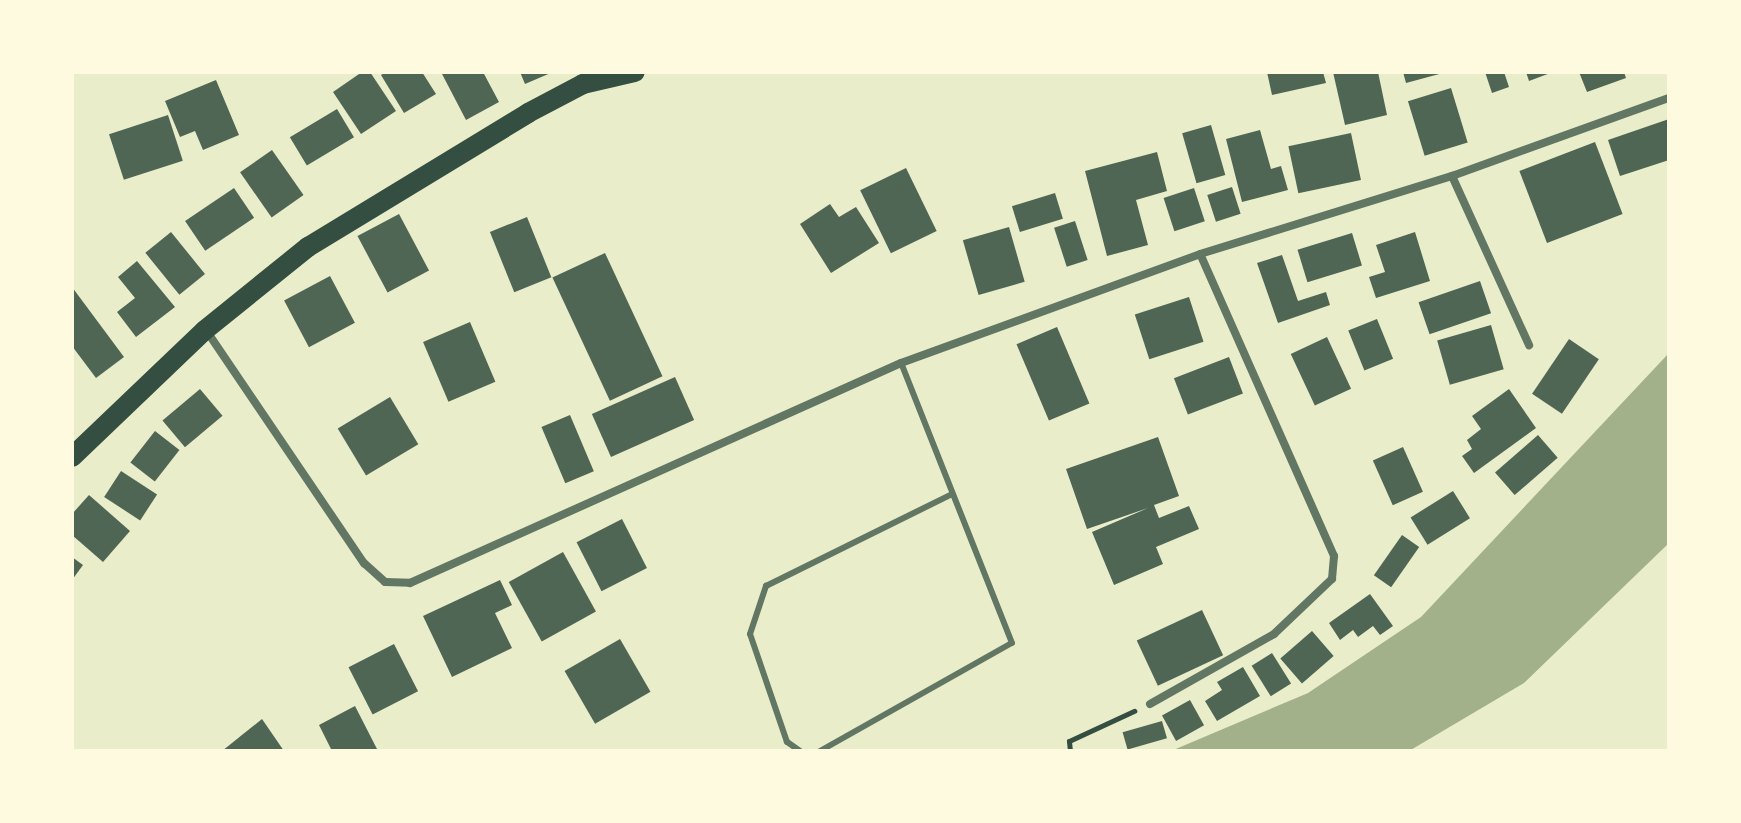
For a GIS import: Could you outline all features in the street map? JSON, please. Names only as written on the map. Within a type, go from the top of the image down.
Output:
[{"type":"main road","points":[[72,457],[205,330],[308,247],[528,113],[583,84],[635,72]]},
{"type":"street","points":[[205,330],[364,563],[398,584],[425,578],[901,363],[1200,254],[1452,176],[1669,98]]},
{"type":"street","points":[[1452,176],[1529,345]]},
{"type":"street","points":[[1150,704],[1274,634],[1332,579],[1334,556],[1200,254]]},
{"type":"lane","points":[[820,751],[1012,643],[901,363]]},
{"type":"lane","points":[[800,751],[787,742],[750,634],[766,586],[952,494]]},
{"type":"path","points":[[1070,751],[1069,741],[1150,704]]},
{"type":"shaded area","points":[[1669,353],[1669,543],[1524,683],[1409,751],[1171,751],[1308,693],[1421,617]]},
{"type":"building","points":[[362,72],[370,72],[396,111],[361,134],[333,92]]},
{"type":"building","points":[[386,72],[422,72],[436,94],[404,113],[381,75]]},
{"type":"building","points":[[441,72],[483,72],[499,102],[466,120]]},
{"type":"building","points":[[520,72],[553,72],[525,84]]},
{"type":"building","points":[[1267,72],[1323,72],[1326,83],[1272,95]]},
{"type":"building","points":[[1333,72],[1378,72],[1387,115],[1345,125]]},
{"type":"building","points":[[1403,72],[1443,72],[1443,73],[1406,83]]},
{"type":"building","points":[[1485,72],[1504,72],[1509,87],[1492,93]]},
{"type":"building","points":[[1526,72],[1553,72],[1529,81]]},
{"type":"building","points":[[1579,72],[1624,72],[1626,78],[1587,92]]},
{"type":"building","points":[[216,80],[239,135],[203,150],[195,131],[180,137],[165,101]]},
{"type":"building","points":[[1451,88],[1468,143],[1425,156],[1408,101]]},
{"type":"building","points":[[337,109],[354,137],[307,166],[290,137]]},
{"type":"building","points":[[168,115],[183,161],[124,180],[109,134]]},
{"type":"building","points":[[1669,119],[1669,160],[1620,176],[1608,140]]},
{"type":"building","points":[[1211,125],[1225,175],[1196,183],[1182,133]]},
{"type":"building","points":[[1260,130],[1271,169],[1281,166],[1288,190],[1242,202],[1226,139]]},
{"type":"building","points":[[1351,133],[1361,180],[1298,193],[1288,146]]},
{"type":"building","points":[[1595,142],[1623,214],[1547,243],[1519,171]]},
{"type":"building","points":[[272,150],[304,195],[272,217],[240,172]]},
{"type":"building","points":[[1157,152],[1167,191],[1136,200],[1148,245],[1107,256],[1085,171]]},
{"type":"building","points":[[906,168],[937,231],[891,253],[860,190]]},
{"type":"building","points":[[1232,187],[1241,214],[1216,222],[1207,195]]},
{"type":"building","points":[[234,188],[254,218],[205,251],[185,221]]},
{"type":"building","points":[[1194,188],[1205,221],[1174,231],[1164,198]]},
{"type":"building","points":[[1055,193],[1063,219],[1020,232],[1012,206]]},
{"type":"building","points":[[830,204],[839,217],[856,207],[879,243],[831,273],[800,224]]},
{"type":"building","points":[[399,214],[429,271],[388,293],[358,236]]},
{"type":"building","points":[[527,217],[551,277],[514,292],[490,232]]},
{"type":"building","points":[[1075,221],[1088,260],[1067,267],[1054,228]]},
{"type":"building","points":[[1009,227],[1025,282],[979,295],[963,240]]},
{"type":"building","points":[[171,232],[205,274],[179,295],[145,253]]},
{"type":"building","points":[[1415,232],[1430,281],[1376,298],[1369,277],[1385,272],[1376,245]]},
{"type":"building","points":[[1352,233],[1362,266],[1307,282],[1297,250]]},
{"type":"building","points":[[605,253],[662,376],[610,401],[552,278]]},
{"type":"building","points":[[1282,255],[1298,301],[1326,292],[1330,305],[1278,323],[1257,263]]},
{"type":"building","points":[[137,261],[175,307],[136,337],[117,312],[135,298],[118,277]]},
{"type":"building","points":[[330,276],[355,323],[309,347],[284,300]]},
{"type":"building","points":[[1480,281],[1491,313],[1430,334],[1419,302]]},
{"type":"building","points":[[72,287],[124,357],[96,378],[72,346]]},
{"type":"building","points":[[1189,297],[1204,342],[1149,359],[1135,315]]},
{"type":"building","points":[[1377,319],[1393,359],[1364,370],[1348,331]]},
{"type":"building","points":[[470,322],[495,382],[448,402],[423,342]]},
{"type":"building","points":[[1491,325],[1504,369],[1450,385],[1437,340]]},
{"type":"building","points":[[1057,327],[1089,403],[1049,421],[1016,344]]},
{"type":"building","points":[[1327,337],[1351,389],[1315,406],[1291,354]]},
{"type":"building","points":[[1569,339],[1599,359],[1562,414],[1532,394]]},
{"type":"building","points":[[1229,357],[1243,393],[1188,415],[1174,378]]},
{"type":"building","points":[[675,377],[694,420],[611,457],[592,414]]},
{"type":"building","points":[[200,389],[222,416],[185,447],[162,420]]},
{"type":"building","points":[[1509,389],[1536,428],[1474,473],[1462,456],[1472,449],[1467,440],[1481,429],[1472,416]]},
{"type":"building","points":[[390,397],[418,444],[366,476],[338,428]]},
{"type":"building","points":[[570,415],[594,471],[565,483],[541,427]]},
{"type":"building","points":[[155,431],[179,450],[155,482],[130,463]]},
{"type":"building","points":[[1538,435],[1558,458],[1515,495],[1495,472]]},
{"type":"building","points":[[1158,437],[1179,496],[1154,505],[1159,518],[1189,506],[1199,529],[1156,547],[1163,564],[1114,585],[1092,532],[1148,508],[1087,529],[1066,469]]},
{"type":"building","points":[[1403,447],[1423,492],[1393,505],[1373,460]]},
{"type":"building","points":[[121,471],[157,494],[140,520],[104,497]]},
{"type":"building","points":[[1453,491],[1470,518],[1428,545],[1411,517]]},
{"type":"building","points":[[89,495],[130,531],[103,562],[72,535],[72,514]]},
{"type":"building","points":[[622,519],[647,568],[602,591],[577,542]]},
{"type":"building","points":[[1402,535],[1419,547],[1391,587],[1374,575]]},
{"type":"building","points":[[563,552],[596,611],[542,642],[509,582]]},
{"type":"building","points":[[72,557],[83,565],[72,580]]},
{"type":"building","points":[[500,580],[512,605],[495,613],[512,648],[452,677],[423,616]]},
{"type":"building","points":[[1370,594],[1393,626],[1380,635],[1373,626],[1358,637],[1353,630],[1340,640],[1329,623]]},
{"type":"building","points":[[1202,610],[1223,655],[1158,686],[1137,640]]},
{"type":"building","points":[[1312,631],[1334,656],[1302,683],[1280,659]]},
{"type":"building","points":[[620,639],[650,692],[595,724],[565,671]]},
{"type":"building","points":[[394,644],[418,691],[373,714],[349,667]]},
{"type":"building","points":[[1272,653],[1291,684],[1271,696],[1252,666]]},
{"type":"building","points":[[1243,667],[1260,696],[1217,721],[1205,701],[1222,690],[1217,682]]},
{"type":"building","points":[[1190,700],[1204,725],[1176,741],[1162,716]]},
{"type":"building","points":[[355,706],[377,749],[332,751],[319,725]]},
{"type":"building","points":[[262,719],[284,751],[222,751]]},
{"type":"building","points":[[1162,721],[1167,738],[1128,750],[1123,732]]}]
